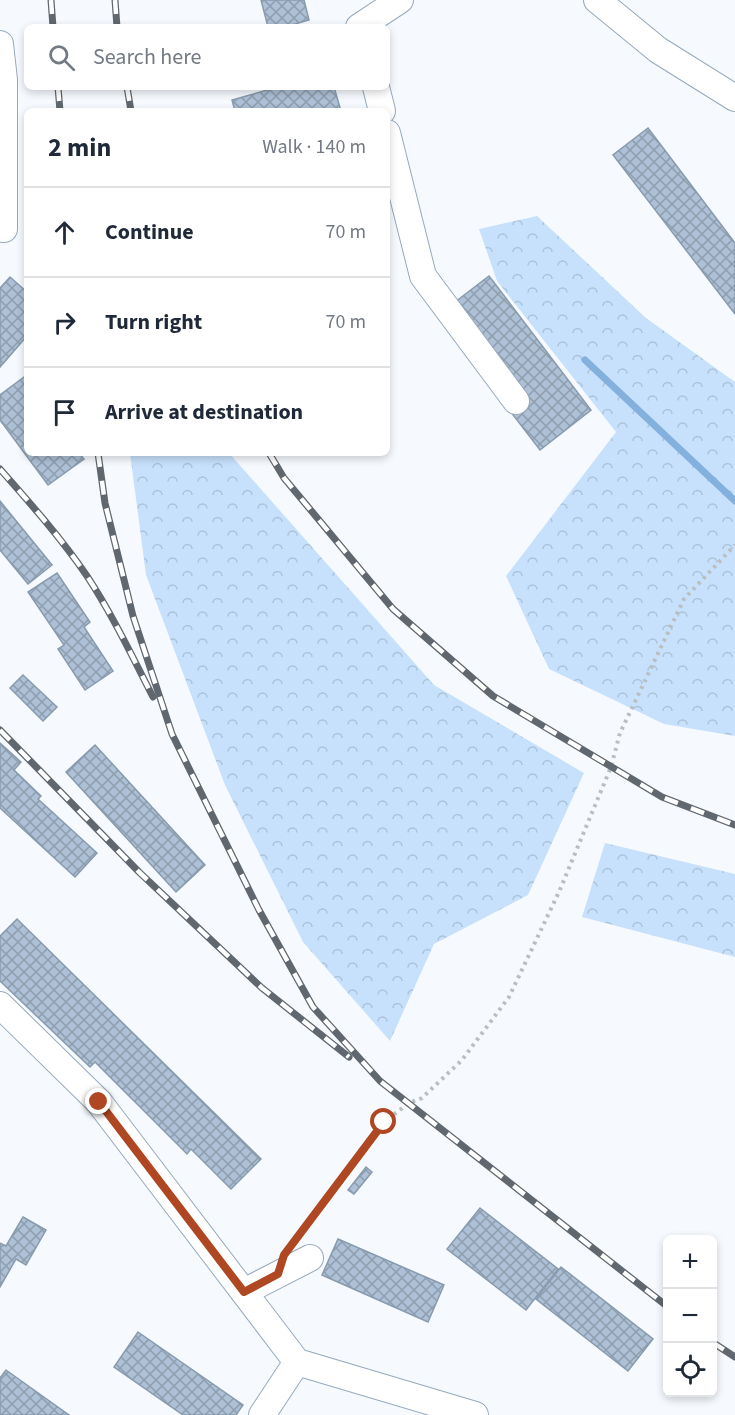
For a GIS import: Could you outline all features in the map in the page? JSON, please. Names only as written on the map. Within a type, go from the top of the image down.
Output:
[{"type":"street","points":[[364,24],[400,0]]},
{"type":"street","points":[[597,0],[658,50],[735,98]]},
{"type":"street","points":[[0,45],[4,80],[4,229]]},
{"type":"street","points":[[377,90],[381,108]]},
{"type":"street","points":[[390,145],[423,276],[516,401]]},
{"type":"street","points":[[0,1005],[99,1102],[297,1362],[475,1415]]},
{"type":"street","points":[[244,1292],[310,1258]]},
{"type":"street","points":[[262,1415],[297,1362]]},
{"type":"path","points":[[278,1274],[284,1255],[384,1122],[409,1103],[422,1098],[462,1060],[509,997],[559,892],[611,767],[620,733],[684,599],[735,546]]},
{"type":"green space","points":[[537,216],[646,318],[735,382],[735,736],[664,724],[549,669],[506,576],[616,432],[497,281],[479,229]]},
{"type":"green space","points":[[130,456],[232,456],[434,685],[584,773],[528,895],[434,944],[390,1041],[303,942],[225,785],[146,575]]},
{"type":"green space","points":[[605,843],[735,874],[735,957],[582,917]]},
{"type":"building","points":[[261,0],[304,0],[309,20],[295,24],[267,24]]},
{"type":"building","points":[[267,90],[335,90],[340,108],[234,108],[232,100]]},
{"type":"building","points":[[648,128],[735,243],[735,314],[613,155]]},
{"type":"building","points":[[489,276],[591,410],[540,450],[437,316]]},
{"type":"building","points":[[10,277],[24,289],[24,339],[0,367],[0,288]]},
{"type":"building","points":[[24,377],[24,452],[0,420],[0,395]]},
{"type":"building","points":[[27,456],[82,456],[84,459],[48,485]]},
{"type":"building","points":[[0,501],[52,565],[28,584],[0,550]]},
{"type":"building","points":[[57,573],[90,622],[84,627],[113,671],[85,690],[58,649],[64,645],[28,592]]},
{"type":"building","points":[[23,675],[57,707],[43,721],[10,688]]},
{"type":"building","points":[[0,743],[21,762],[14,770],[41,796],[38,799],[97,853],[75,877],[0,808]]},
{"type":"building","points":[[95,745],[205,865],[176,892],[66,772]]},
{"type":"building","points":[[17,919],[261,1159],[231,1189],[191,1149],[187,1154],[95,1062],[90,1067],[0,981],[0,936]]},
{"type":"building","points":[[366,1167],[372,1172],[354,1194],[348,1190]]},
{"type":"building","points":[[480,1208],[558,1269],[526,1310],[447,1249]]},
{"type":"building","points":[[23,1217],[46,1230],[26,1265],[16,1259],[0,1287],[0,1243],[6,1246]]},
{"type":"building","points":[[338,1239],[444,1285],[428,1322],[322,1275]]},
{"type":"building","points":[[561,1267],[653,1339],[628,1371],[536,1299]]},
{"type":"building","points":[[138,1332],[243,1405],[236,1415],[183,1415],[114,1367]]},
{"type":"building","points":[[6,1370],[69,1415],[0,1415],[0,1378]]},
{"type":"waterway","points":[[585,360],[735,501]]},
{"type":"railway","points":[[51,0],[53,24]]},
{"type":"railway","points":[[115,0],[117,24]]},
{"type":"railway","points":[[58,90],[60,108]]},
{"type":"railway","points":[[128,90],[130,108]]},
{"type":"railway","points":[[98,456],[105,503],[133,616],[172,734],[259,910],[313,1007],[380,1081],[663,1303]]},
{"type":"railway","points":[[271,456],[284,478],[393,609],[493,696],[662,797],[735,825]]},
{"type":"railway","points":[[0,469],[56,534],[87,576],[153,697]]},
{"type":"railway","points":[[0,730],[139,872],[262,988],[349,1057]]},
{"type":"railway","points":[[714,1343],[735,1357]]},
{"type":"route","points":[[99,1102],[244,1292],[278,1274],[284,1255],[384,1122]]}]
